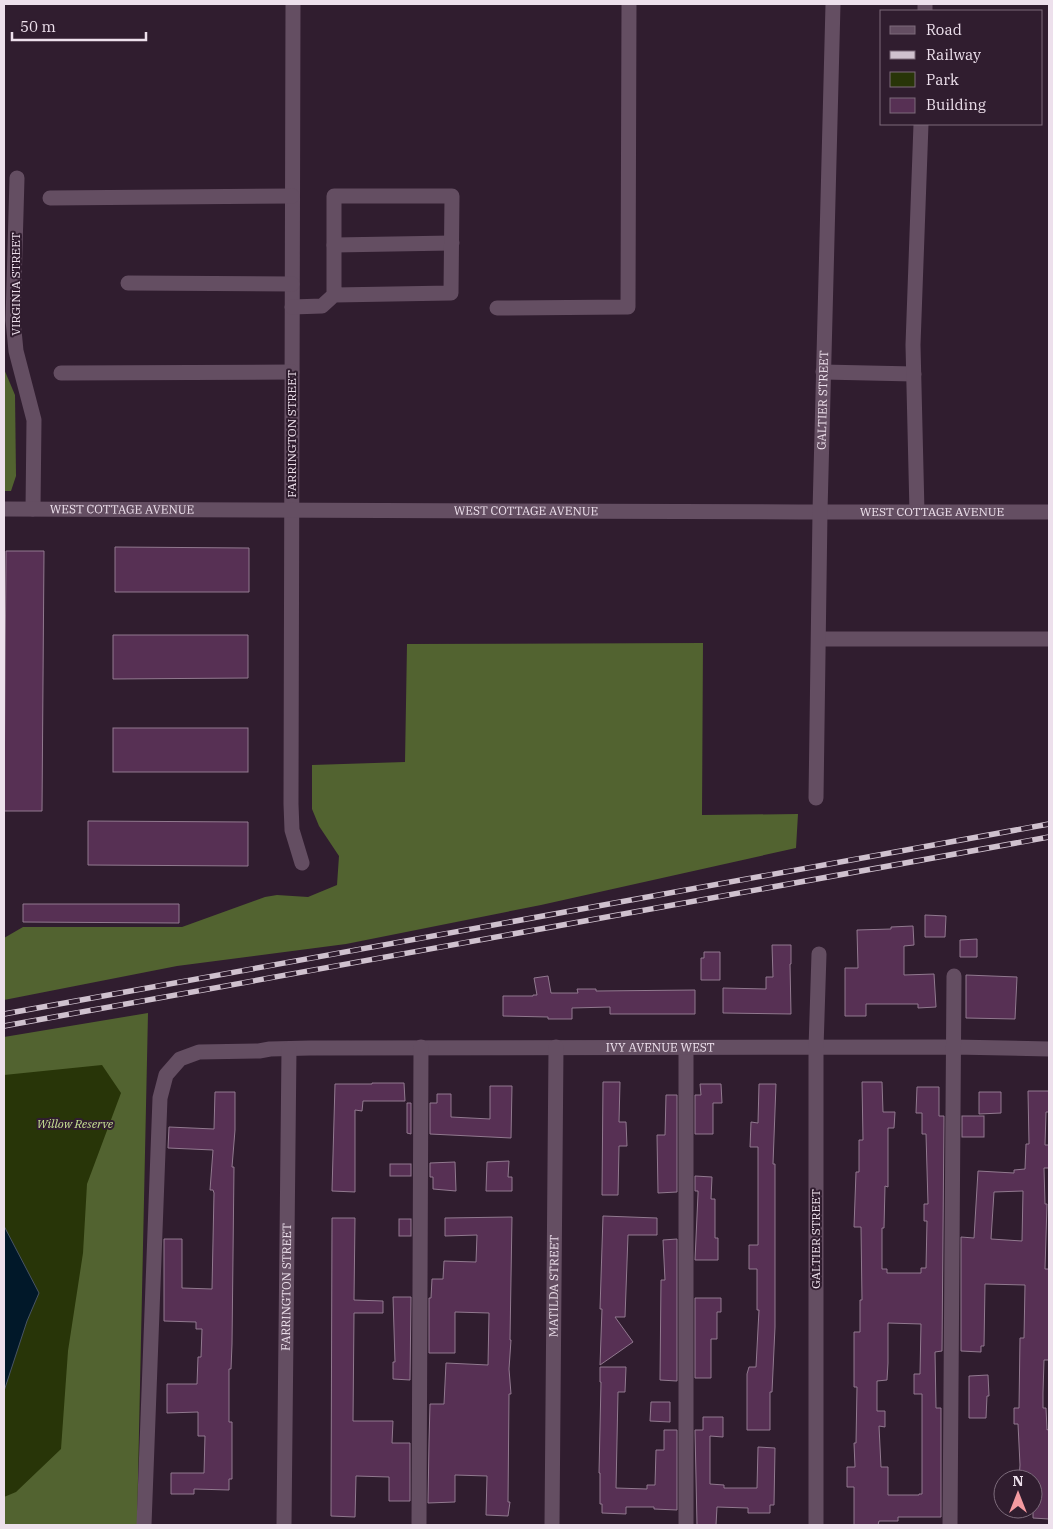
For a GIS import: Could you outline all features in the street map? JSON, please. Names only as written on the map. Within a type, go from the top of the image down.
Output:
[{"type":"street","name":"FARRINGTON STREET","points":[[294,4],[290,711],[292,830],[302,863]]},
{"type":"street","points":[[497,308],[628,307],[629,4]]},
{"type":"street","name":"GALTIER STREET","points":[[816,798],[820,512],[833,4]]},
{"type":"street","points":[[917,512],[913,345],[921,125]]},
{"type":"street","name":"VIRGINIA STREET","points":[[17,178],[13,320],[16,352],[34,420],[33,508]]},
{"type":"street","points":[[50,198],[292,196]]},
{"type":"street","points":[[292,307],[322,306],[334,295],[451,293],[452,196],[334,196],[334,295]]},
{"type":"street","points":[[334,245],[452,243]]},
{"type":"street","points":[[128,283],[292,284]]},
{"type":"street","points":[[61,373],[292,372]]},
{"type":"street","points":[[823,372],[914,374]]},
{"type":"street","name":"WEST COTTAGE AVENUE","points":[[4,509],[1049,512]]},
{"type":"street","points":[[819,639],[1049,639]]},
{"type":"street","name":"GALTIER STREET","points":[[816,1525],[816,1048],[819,954]]},
{"type":"street","points":[[950,1525],[954,976]]},
{"type":"street","points":[[420,1525],[421,1047]]},
{"type":"street","name":"IVY AVENUE WEST","points":[[144,1525],[160,1098],[166,1075],[180,1059],[199,1052],[421,1047],[954,1047],[1049,1049]]},
{"type":"street","name":"MATILDA STREET","points":[[552,1525],[556,1047]]},
{"type":"street","points":[[686,1048],[686,1525]]},
{"type":"street","name":"FARRINGTON STREET","points":[[284,1525],[289,1049]]},
{"type":"green space","points":[[4,369],[15,395],[16,476],[11,491],[4,491]]},
{"type":"green space","points":[[703,643],[702,815],[798,814],[796,848],[541,905],[346,944],[177,966],[4,1000],[4,938],[23,927],[182,927],[265,897],[277,895],[308,897],[337,885],[339,856],[319,826],[312,809],[312,765],[405,762],[407,644]]},
{"type":"green space","points":[[148,1013],[137,1525],[4,1525],[4,1497],[16,1492],[61,1449],[68,1351],[83,1253],[87,1184],[121,1093],[102,1065],[4,1075],[4,1037]]},
{"type":"green space","name":"Willow Reserve","points":[[147,1034],[137,1525],[4,1525],[4,1055]]},
{"type":"water","points":[[4,1226],[39,1293],[27,1321],[4,1391]]},
{"type":"building","points":[[115,547],[249,548],[249,592],[115,592]]},
{"type":"building","points":[[6,551],[44,551],[42,811],[4,811]]},
{"type":"building","points":[[113,635],[248,635],[248,678],[113,679]]},
{"type":"building","points":[[113,728],[248,728],[248,772],[113,772]]},
{"type":"building","points":[[88,821],[248,822],[248,866],[88,865]]},
{"type":"building","points":[[23,904],[179,904],[179,923],[23,922]]},
{"type":"building","points":[[925,915],[946,916],[945,937],[925,937]]},
{"type":"building","points":[[913,926],[914,945],[904,946],[904,975],[934,974],[936,1007],[918,1008],[918,1004],[866,1004],[866,1016],[845,1016],[845,968],[858,968],[857,930]]},
{"type":"building","points":[[977,939],[977,957],[960,957],[960,940]]},
{"type":"building","points":[[772,945],[791,945],[791,1014],[723,1013],[723,988],[766,989],[766,977],[773,977]]},
{"type":"building","points":[[704,952],[720,952],[720,980],[701,980],[701,958],[704,958]]},
{"type":"building","points":[[966,975],[1017,977],[1015,1019],[966,1018]]},
{"type":"building","points":[[548,976],[551,993],[578,993],[577,989],[596,989],[596,991],[695,990],[695,1014],[610,1014],[610,1007],[572,1008],[572,1019],[503,1016],[503,996],[537,995],[534,978]]},
{"type":"building","points":[[603,1082],[620,1082],[619,1122],[626,1122],[627,1146],[619,1146],[618,1195],[602,1195]]},
{"type":"building","points":[[862,1082],[882,1082],[883,1112],[895,1112],[894,1128],[888,1128],[888,1187],[885,1186],[882,1269],[887,1269],[887,1273],[921,1273],[921,1268],[926,1268],[927,1221],[924,1221],[924,1204],[928,1204],[926,1134],[922,1134],[922,1113],[916,1113],[917,1087],[939,1087],[939,1116],[944,1116],[942,1351],[935,1352],[936,1408],[941,1408],[941,1517],[898,1517],[898,1521],[879,1521],[878,1525],[854,1525],[854,1487],[847,1487],[847,1467],[855,1467],[854,1443],[856,1443],[857,1387],[854,1387],[854,1332],[860,1332],[860,1300],[862,1300],[861,1227],[854,1227],[856,1172],[859,1172],[859,1140],[863,1140]],"holes":[[[888,1323],[921,1324],[920,1374],[914,1374],[914,1394],[922,1394],[922,1494],[888,1495],[888,1467],[881,1467],[879,1426],[885,1427],[885,1411],[877,1411],[877,1381],[887,1380]]]},
{"type":"building","points":[[404,1083],[405,1101],[363,1101],[362,1111],[355,1110],[355,1192],[332,1191],[335,1084]]},
{"type":"building","points":[[700,1084],[721,1084],[722,1103],[713,1103],[713,1134],[695,1134],[695,1095],[701,1095]]},
{"type":"building","points":[[759,1084],[776,1084],[773,1164],[775,1164],[775,1327],[772,1392],[770,1392],[770,1430],[747,1430],[747,1374],[749,1367],[756,1367],[759,1310],[757,1310],[757,1269],[749,1269],[749,1245],[758,1245],[758,1147],[750,1147],[751,1122],[758,1123]]},
{"type":"building","points":[[490,1086],[512,1086],[511,1138],[430,1134],[430,1103],[437,1103],[437,1094],[451,1094],[451,1117],[490,1119]]},
{"type":"building","points":[[1028,1091],[1049,1091],[1049,1112],[1046,1112],[1045,1145],[1049,1145],[1049,1168],[1044,1168],[1045,1204],[1047,1204],[1045,1269],[1049,1269],[1049,1360],[1044,1360],[1043,1408],[1046,1408],[1047,1430],[1049,1429],[1049,1519],[1043,1519],[1043,1469],[1020,1469],[1018,1424],[1014,1424],[1014,1408],[1019,1408],[1020,1338],[1024,1338],[1025,1285],[985,1284],[984,1346],[981,1346],[981,1352],[961,1351],[961,1237],[974,1238],[978,1171],[1014,1173],[1014,1170],[1025,1169],[1026,1144],[1029,1144]],"holes":[[[1023,1191],[1022,1241],[991,1239],[994,1192]]]},
{"type":"building","points":[[215,1092],[235,1092],[235,1130],[232,1167],[234,1167],[232,1344],[231,1369],[229,1369],[229,1422],[232,1422],[232,1479],[229,1479],[229,1490],[194,1489],[194,1494],[171,1494],[171,1473],[204,1473],[205,1436],[198,1436],[198,1412],[167,1413],[167,1384],[197,1384],[198,1357],[201,1357],[202,1329],[196,1329],[196,1322],[164,1321],[164,1239],[182,1239],[182,1288],[212,1289],[214,1193],[213,1190],[210,1190],[213,1150],[168,1148],[169,1127],[214,1129]]},
{"type":"building","points":[[979,1092],[1001,1092],[1001,1113],[979,1114]]},
{"type":"building","points":[[666,1095],[677,1095],[677,1192],[658,1193],[657,1135],[665,1135]]},
{"type":"building","points":[[407,1103],[411,1103],[411,1134],[407,1133]]},
{"type":"building","points":[[962,1116],[984,1116],[984,1137],[962,1137]]},
{"type":"building","points":[[509,1161],[508,1177],[512,1177],[512,1191],[486,1191],[487,1162]]},
{"type":"building","points":[[455,1162],[456,1191],[433,1189],[433,1177],[430,1177],[430,1163]]},
{"type":"building","points":[[390,1164],[411,1164],[411,1176],[390,1176]]},
{"type":"building","points":[[695,1176],[712,1177],[711,1199],[715,1199],[715,1238],[718,1238],[718,1260],[695,1260],[698,1191],[695,1191]]},
{"type":"building","points":[[603,1216],[657,1218],[657,1235],[628,1235],[625,1317],[615,1317],[633,1342],[600,1365],[602,1309],[600,1309]]},
{"type":"building","points":[[512,1217],[508,1502],[510,1502],[508,1516],[486,1515],[487,1476],[455,1475],[455,1502],[428,1503],[430,1404],[444,1404],[446,1363],[488,1365],[489,1313],[455,1312],[455,1353],[429,1353],[429,1298],[431,1298],[432,1279],[443,1279],[444,1261],[476,1262],[477,1235],[445,1236],[445,1218]]},
{"type":"building","points":[[332,1218],[355,1218],[354,1300],[383,1301],[383,1313],[354,1313],[353,1421],[393,1421],[392,1443],[410,1443],[410,1501],[389,1501],[389,1477],[356,1476],[355,1517],[331,1516]]},
{"type":"building","points":[[399,1219],[411,1219],[411,1236],[399,1236]]},
{"type":"building","points":[[677,1239],[677,1381],[660,1380],[661,1280],[665,1280],[663,1240]]},
{"type":"building","points":[[393,1297],[411,1297],[410,1380],[393,1379],[393,1362],[395,1362]]},
{"type":"building","points":[[695,1298],[721,1298],[721,1312],[717,1312],[717,1339],[711,1339],[711,1378],[695,1378]]},
{"type":"building","points":[[600,1367],[626,1367],[625,1392],[618,1392],[616,1488],[647,1489],[647,1485],[655,1485],[656,1450],[664,1450],[664,1430],[677,1430],[677,1510],[654,1509],[654,1507],[626,1507],[626,1514],[602,1513],[599,1473]]},
{"type":"building","points":[[988,1375],[989,1396],[987,1396],[986,1418],[969,1418],[969,1376]]},
{"type":"building","points":[[651,1402],[670,1402],[670,1422],[650,1421]]},
{"type":"building","points":[[703,1417],[723,1417],[723,1437],[710,1436],[710,1484],[724,1485],[724,1488],[757,1488],[758,1447],[775,1448],[774,1505],[770,1505],[770,1513],[748,1513],[748,1508],[717,1507],[716,1525],[697,1525],[695,1430],[703,1430]]},
{"type":"railway","points":[[4,1014],[1049,824]]},
{"type":"railway","points":[[4,1026],[1049,837]]}]
